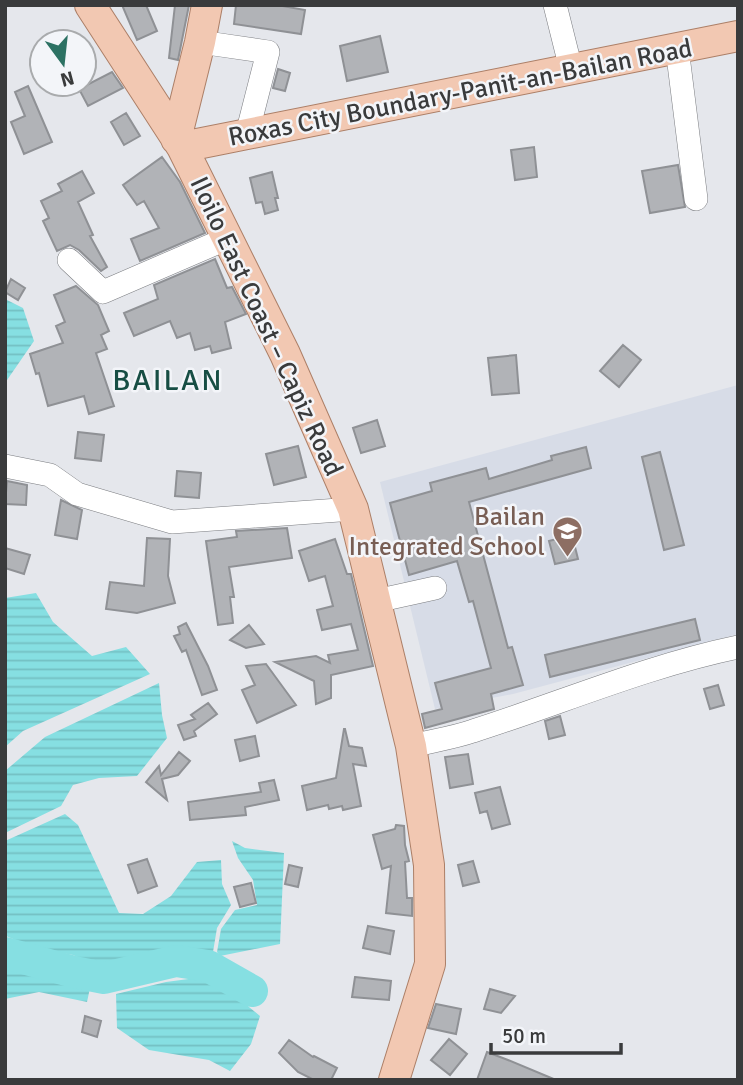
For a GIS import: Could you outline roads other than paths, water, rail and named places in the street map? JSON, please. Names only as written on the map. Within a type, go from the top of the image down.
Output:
[{"type":"main road","name":"Iloilo East Coast – Capiz Road","points":[[90,5],[179,143],[285,354],[353,509],[411,746],[429,865],[430,964],[394,1080]]},
{"type":"main road","points":[[179,143],[207,5]]},
{"type":"main road","name":"Roxas City Boundary-Panit-an-Bailan Road","points":[[179,143],[247,134],[738,36]]},
{"type":"street","points":[[555,5],[571,69]]},
{"type":"street","points":[[200,41],[268,52],[247,134]]},
{"type":"street","points":[[677,48],[696,199]]},
{"type":"street","points":[[69,260],[103,292],[228,238]]},
{"type":"street","points":[[5,466],[50,475],[77,494],[172,522],[353,509]]},
{"type":"street","points":[[376,601],[435,588]]},
{"type":"street","points":[[411,746],[471,732],[655,670],[707,654],[738,648]]},
{"type":"water","points":[[5,299],[23,308],[34,341],[5,383]]},
{"type":"water","points":[[36,593],[53,622],[92,656],[126,647],[150,674],[23,731],[5,747],[5,598]]},
{"type":"water","points":[[159,683],[167,738],[137,776],[99,778],[73,785],[61,806],[5,833],[5,771],[45,737]]},
{"type":"water","points":[[65,814],[78,825],[119,913],[143,914],[171,896],[197,862],[221,860],[222,884],[231,905],[217,928],[213,952],[165,951],[101,967],[73,955],[35,948],[6,936],[5,841]]},
{"type":"water","points":[[232,841],[245,848],[284,853],[280,944],[220,956],[217,952],[221,929],[235,910],[257,905],[253,880],[238,858]]},
{"type":"water","points":[[5,967],[55,976],[90,988],[87,1002],[39,992],[5,999]]},
{"type":"water","points":[[196,978],[227,989],[260,1016],[251,1044],[230,1071],[209,1060],[149,1050],[117,1028],[116,994]]},
{"type":"waterway","points":[[5,953],[104,978],[176,961],[208,966],[252,991]]},
{"type":"place","name":"Bailan Integrated School","points":[[568,558]]},
{"type":"district","name":"BAILAN","points":[[168,380]]}]
